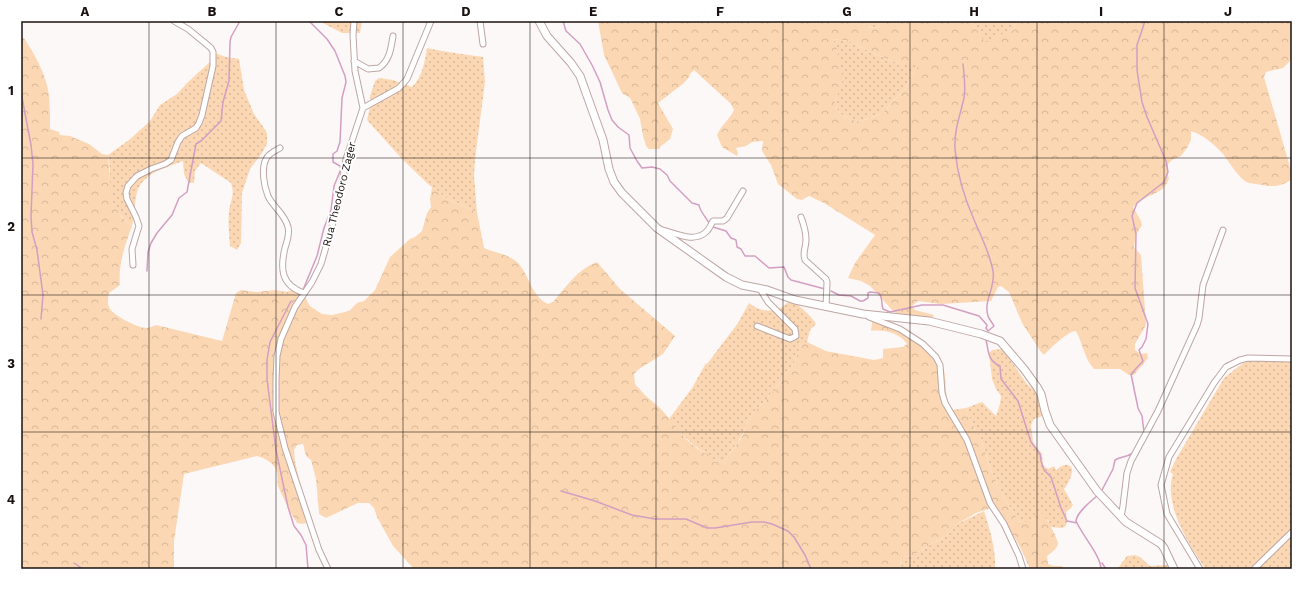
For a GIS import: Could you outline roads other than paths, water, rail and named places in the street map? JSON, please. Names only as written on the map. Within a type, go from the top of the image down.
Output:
[{"type":"street","points":[[134,265],[132,248],[138,226],[136,216],[127,199],[126,193],[128,186],[141,174],[171,160],[182,136],[196,128],[202,115],[213,66],[213,52],[211,48],[188,29],[174,21]]},
{"type":"street","name":"Rua Theodoro Zager","points":[[328,569],[319,550],[276,412],[277,356],[281,339],[295,307],[312,282],[321,264],[337,209],[346,159],[363,108],[354,61],[354,21]]},
{"type":"street","points":[[363,108],[399,88],[406,79],[431,21]]},
{"type":"street","points":[[480,21],[482,44]]},
{"type":"street","points":[[540,21],[547,36],[571,63],[580,76],[603,140],[614,182],[622,193],[657,228],[734,282],[795,300],[826,307],[863,314],[929,320],[981,334],[1000,341],[1037,387],[1041,394],[1048,421],[1053,430],[1091,484],[1121,517],[1134,528],[1161,544],[1174,569]]},
{"type":"street","points":[[354,61],[368,69],[379,68],[388,58],[393,36]]},
{"type":"street","points":[[280,148],[266,158],[264,166],[265,188],[268,195],[282,214],[288,227],[288,238],[283,267],[284,278],[296,289],[304,293]]},
{"type":"street","points":[[657,228],[689,238],[703,235],[713,221],[724,221],[727,218],[743,191]]},
{"type":"street","points":[[801,217],[806,237],[804,257],[805,260],[826,279],[826,307]]},
{"type":"street","points":[[1121,517],[1127,473],[1131,461],[1158,411],[1197,325],[1203,285],[1223,230]]},
{"type":"street","points":[[757,326],[790,339],[796,336],[795,329],[768,302],[760,289]]},
{"type":"street","points":[[863,314],[900,329],[923,344],[936,357],[940,365],[942,393],[945,403],[967,440],[990,503],[1004,524],[1019,556],[1023,569]]},
{"type":"street","points":[[1200,569],[1167,514],[1161,485],[1169,457],[1217,378],[1226,367],[1248,358],[1292,359]]},
{"type":"street","points":[[1255,569],[1292,532]]},
{"type":"waterway","points":[[147,271],[148,252],[151,243],[172,215],[179,198],[187,192],[196,144],[221,121],[223,102],[229,81],[230,42],[231,37],[240,21]]},
{"type":"waterway","points":[[303,290],[317,256],[324,228],[331,210],[334,186],[341,169],[340,166],[333,162],[333,154],[337,151],[340,142],[342,98],[346,82],[335,51],[327,39],[309,21]]},
{"type":"waterway","points":[[563,21],[566,31],[580,44],[592,65],[600,82],[612,120],[618,127],[629,135],[630,148],[642,168],[652,167],[660,169],[692,203],[699,205],[709,223]]},
{"type":"waterway","points":[[1144,432],[1142,416],[1138,408],[1131,374],[1143,361],[1139,350],[1146,339],[1148,324],[1135,288],[1136,234],[1132,216],[1137,203],[1164,182],[1168,172],[1166,161],[1142,102],[1137,70],[1137,45],[1145,21]]},
{"type":"waterway","points":[[963,64],[965,94],[956,129],[955,149],[965,196],[992,265],[993,283],[988,299],[987,310],[994,326],[988,331]]},
{"type":"waterway","points":[[21,92],[33,164],[31,216],[32,232],[37,250],[43,295],[41,319]]},
{"type":"waterway","points":[[713,227],[726,231],[731,238],[736,240],[737,247],[741,249],[745,256],[755,256],[769,268],[784,267],[788,277],[791,280],[825,289]]},
{"type":"waterway","points":[[831,291],[839,295],[851,296],[860,301],[868,298],[868,293],[870,292],[879,293],[883,309],[890,312],[922,305],[943,305],[979,316],[987,325],[986,328],[988,331]]},
{"type":"waterway","points":[[291,301],[270,342],[267,360],[267,379],[276,450],[288,507],[294,526],[306,545],[308,569]]},
{"type":"waterway","points":[[986,340],[991,358],[1000,366],[1001,379],[1018,401],[1031,442],[1040,454],[1044,470],[1051,477],[1067,521],[1077,523]]},
{"type":"waterway","points":[[1102,490],[1113,469],[1115,460],[1133,453]]},
{"type":"waterway","points":[[561,491],[595,501],[632,515],[655,519],[686,519],[707,528],[752,522],[772,524],[788,531],[794,537],[805,555],[811,569]]},
{"type":"waterway","points":[[1097,496],[1081,511],[1076,521],[1095,552],[1101,569]]},
{"type":"waterway","points":[[74,563],[83,569]]},
{"type":"waterway","points":[[1102,563],[1106,569]]}]
